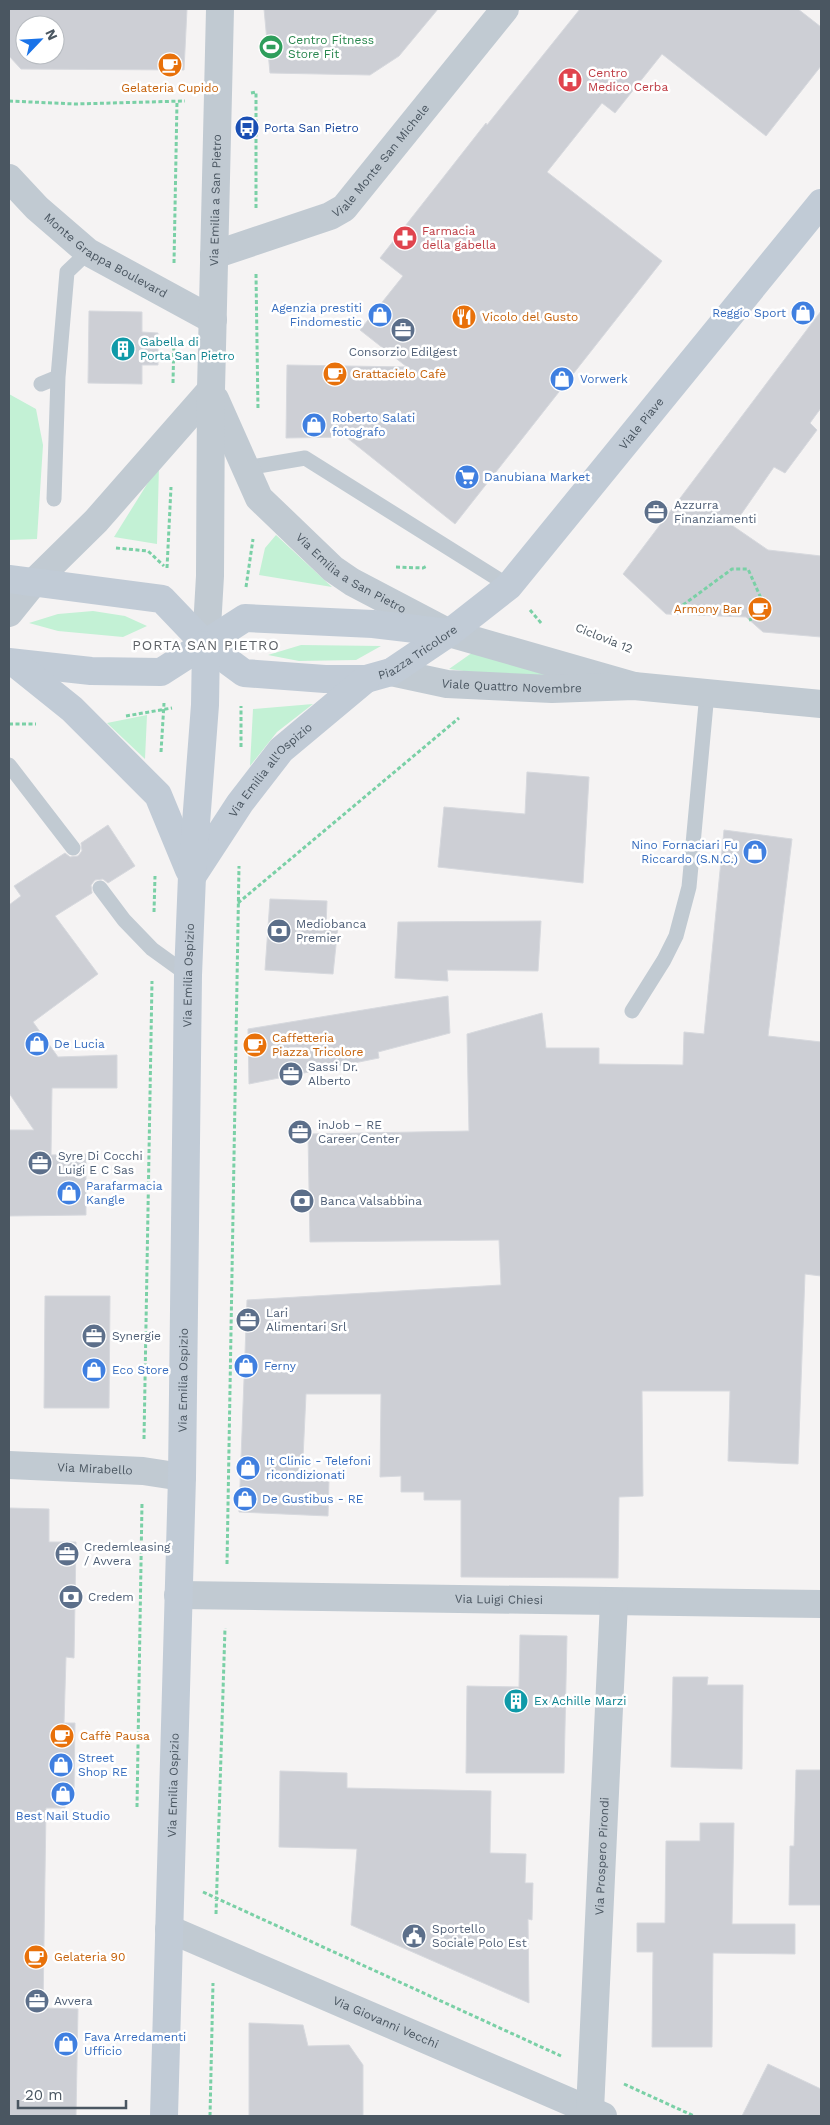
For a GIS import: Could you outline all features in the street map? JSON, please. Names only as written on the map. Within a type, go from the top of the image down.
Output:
[{"type":"main road","name":"Viale Piave","points":[[449,633],[509,586],[821,203]]},
{"type":"main road","points":[[22,580],[162,599],[206,644],[244,674]]},
{"type":"main road","points":[[13,663],[91,671],[161,672],[245,618]]},
{"type":"main road","name":"Piazza Tricolore","points":[[245,618],[373,624],[449,633]]},
{"type":"main road","name":"Piazza Tricolore","points":[[244,674],[324,679],[378,675],[449,633]]},
{"type":"main road","name":"Via Emilia Ospizio","points":[[164,2116],[182,1476],[188,975],[192,876],[205,705],[206,644]]},
{"type":"main road","points":[[13,663],[72,710],[158,795],[192,876]]},
{"type":"main road","name":"Via Emilia all'Ospizio","points":[[192,876],[240,802],[281,750],[378,675]]},
{"type":"street","name":"Via Emilia a San Pietro","points":[[206,644],[210,567],[211,390],[220,9]]},
{"type":"street","name":"Viale Monte San Michele","points":[[214,255],[330,216],[344,208],[505,9]]},
{"type":"street","name":"Monte Grappa Boulevard","points":[[9,178],[37,208],[88,252],[213,320]]},
{"type":"street","name":"Via Emilia a San Pietro","points":[[211,390],[253,486],[333,569],[352,582],[449,633]]},
{"type":"street","points":[[9,613],[22,580],[96,522],[211,390]]},
{"type":"street","name":"Viale Quattro Novembre","points":[[449,633],[634,686]]},
{"type":"street","name":"Viale Quattro Novembre","points":[[378,675],[447,684],[491,686],[552,688],[634,686],[821,704]]},
{"type":"street","name":"Via Mirabello","points":[[9,1465],[143,1472],[182,1476]]},
{"type":"street","name":"Via Luigi Chiesi","points":[[178,1596],[821,1604]]},
{"type":"street","name":"Via Prospero Pirondi","points":[[596,2113],[592,2070],[614,1602]]},
{"type":"street","name":"Via Giovanni Vecchi","points":[[169,1929],[596,2113]]},
{"type":"lane","points":[[54,499],[58,376],[68,272],[88,252]]},
{"type":"lane","points":[[41,384],[58,376]]},
{"type":"lane","points":[[253,486],[258,466],[305,458],[509,586]]},
{"type":"lane","points":[[632,1011],[664,960],[676,936],[689,887],[707,693]]},
{"type":"lane","points":[[9,766],[73,848]]},
{"type":"lane","points":[[100,888],[124,920],[152,949],[188,975]]},
{"type":"path","points":[[218,99],[256,92],[258,412]]},
{"type":"path","points":[[9,101],[74,104],[177,101]]},
{"type":"path","points":[[245,618],[253,486]]},
{"type":"path","points":[[162,599],[168,569]]},
{"type":"path","points":[[682,605],[732,569],[748,569],[768,614],[749,620]]},
{"type":"path","points":[[509,586],[541,623],[550,626]]},
{"type":"path","points":[[521,653],[541,623]]},
{"type":"path","points":[[158,795],[164,709],[161,672]]},
{"type":"path","points":[[241,753],[241,703],[244,674]]},
{"type":"path","points":[[238,903],[470,709],[491,686]]},
{"type":"path","points":[[210,2116],[226,1597],[239,865]]},
{"type":"path","points":[[137,1813],[152,949],[155,872]]},
{"type":"path","points":[[171,1877],[694,2116]]},
{"type":"green space","points":[[9,394],[36,409],[43,445],[37,539],[9,540]]},
{"type":"green space","points":[[159,465],[157,544],[114,537]]},
{"type":"green space","points":[[276,535],[332,587],[259,575],[265,548]]},
{"type":"green space","points":[[93,611],[125,616],[147,626],[123,637],[58,631],[29,623],[58,614]]},
{"type":"green space","points":[[301,645],[381,646],[356,660],[299,661],[268,655]]},
{"type":"green space","points":[[476,650],[588,679],[546,682],[449,669]]},
{"type":"green space","points":[[313,704],[277,732],[250,766],[253,709]]},
{"type":"green space","points":[[147,715],[145,759],[107,723]]},
{"type":"building","points":[[9,9],[187,9],[184,70],[21,69],[17,65],[65,65],[65,15],[15,15],[15,62],[9,56]]},
{"type":"building","points":[[264,9],[438,9],[399,56],[370,75],[270,73]]},
{"type":"building","points":[[580,9],[798,9],[821,27],[821,66],[766,136],[662,54],[615,113],[602,103],[547,172],[662,261],[455,524],[346,437],[286,438],[287,365],[407,367],[360,330],[403,276],[380,258],[486,123],[487,125]]},
{"type":"building","name":"Gabella di Porta San Pietro","points":[[89,311],[142,312],[142,332],[158,333],[158,365],[142,365],[142,384],[88,383]]},
{"type":"building","points":[[821,311],[821,408],[810,423],[817,430],[785,473],[774,467],[733,526],[768,550],[821,556],[821,637],[763,632],[746,617],[666,614],[623,574]]},
{"type":"building","points":[[527,772],[589,777],[583,883],[438,867],[444,807],[525,814]]},
{"type":"building","points":[[108,825],[135,866],[108,883],[103,879],[95,880],[91,885],[92,893],[55,916],[98,974],[33,1022],[58,1057],[117,1055],[117,1088],[52,1088],[51,1155],[86,1154],[86,1215],[9,1216],[9,1130],[34,1130],[9,1093],[9,905],[21,896],[14,886],[65,853],[70,857],[78,856],[82,851],[81,843]]},
{"type":"building","points":[[724,830],[792,839],[768,1036],[821,1042],[821,1276],[805,1274],[798,1464],[728,1461],[730,1391],[642,1391],[643,1496],[619,1497],[618,1578],[461,1577],[461,1500],[424,1500],[424,1492],[401,1492],[401,1476],[380,1477],[381,1394],[306,1394],[302,1479],[329,1480],[328,1516],[239,1512],[247,1300],[501,1285],[499,1240],[310,1242],[308,1134],[469,1131],[467,1034],[542,1013],[546,1048],[599,1048],[599,1064],[683,1065],[684,1032],[704,1034]]},
{"type":"building","points":[[270,899],[327,901],[326,926],[338,926],[333,974],[265,970]]},
{"type":"building","points":[[541,921],[538,971],[447,970],[448,981],[395,978],[398,922]]},
{"type":"building","points":[[448,996],[450,1033],[378,1052],[379,1058],[249,1084],[248,1029]]},
{"type":"building","points":[[45,1296],[110,1296],[109,1408],[44,1408]]},
{"type":"building","points":[[9,1508],[49,1509],[49,1542],[76,1542],[74,1658],[66,1657],[64,1723],[75,1723],[74,1792],[66,1791],[65,1808],[46,1808],[43,2008],[78,2009],[76,2116],[9,2116]]},
{"type":"building","name":"Ex Achille Marzi","points":[[520,1635],[567,1636],[564,1773],[466,1773],[467,1686],[519,1687]]},
{"type":"building","points":[[673,1677],[708,1677],[707,1685],[743,1685],[742,1769],[671,1767]]},
{"type":"building","points":[[796,1770],[821,1770],[821,1905],[789,1905],[790,1846],[794,1846]]},
{"type":"building","points":[[280,1771],[347,1773],[347,1788],[491,1791],[490,1853],[526,1854],[525,1883],[533,1883],[532,1920],[528,1919],[529,2003],[351,1925],[357,1849],[279,1847]]},
{"type":"building","points":[[700,1823],[734,1823],[732,1924],[795,1924],[795,1954],[713,1953],[712,2047],[652,2047],[653,1952],[637,1952],[637,1923],[665,1923],[666,1841],[700,1841]]},
{"type":"building","points":[[249,2023],[303,2025],[308,2046],[349,2045],[363,2065],[363,2116],[249,2116]]},
{"type":"building","points":[[768,2064],[821,2089],[821,2116],[742,2116]]},
{"type":"place","name":"Centro Fitness Store Fit","points":[[271,47]]},
{"type":"place","name":"Gelateria Cupido","points":[[170,65]]},
{"type":"place","name":"Centro Medico Cerba","points":[[570,80]]},
{"type":"place","name":"Porta San Pietro","points":[[247,128]]},
{"type":"place","name":"Farmacia della gabella","points":[[405,238]]},
{"type":"place","name":"Reggio Sport","points":[[803,313]]},
{"type":"place","name":"Agenzia prestiti Findomestic","points":[[380,315]]},
{"type":"place","name":"Vicolo del Gusto","points":[[464,317]]},
{"type":"place","name":"Consorzio Edilgest","points":[[403,330]]},
{"type":"place","name":"Gabella di Porta San Pietro","points":[[123,349]]},
{"type":"place","name":"Grattacielo Cafè","points":[[335,374]]},
{"type":"place","name":"Vorwerk","points":[[562,379]]},
{"type":"place","name":"Roberto Salati fotografo","points":[[314,425]]},
{"type":"place","name":"Danubiana Market","points":[[467,477]]},
{"type":"place","name":"Azzurra Finanziamenti","points":[[656,512]]},
{"type":"place","name":"Armony Bar","points":[[760,609]]},
{"type":"place","name":"Nino Fornaciari Fu Riccardo (S.N.C.)","points":[[755,852]]},
{"type":"place","name":"Mediobanca Premier","points":[[279,931]]},
{"type":"place","name":"De Lucia","points":[[37,1044]]},
{"type":"place","name":"Caffetteria Piazza Tricolore","points":[[255,1045]]},
{"type":"place","name":"Sassi Dr. Alberto","points":[[291,1074]]},
{"type":"place","name":"inJob – RE Career Center","points":[[300,1132]]},
{"type":"place","name":"Syre Di Cocchi Luigi E C Sas","points":[[40,1163]]},
{"type":"place","name":"Parafarmacia Kangle","points":[[69,1193]]},
{"type":"place","name":"Banca Valsabbina","points":[[302,1201]]},
{"type":"place","name":"Lari Alimentari Srl","points":[[248,1320]]},
{"type":"place","name":"Synergie","points":[[94,1336]]},
{"type":"place","name":"Ferny","points":[[246,1366]]},
{"type":"place","name":"Eco Store","points":[[94,1370]]},
{"type":"place","name":"It Clinic - Telefoni ricondizionati","points":[[248,1468]]},
{"type":"place","name":"De Gustibus - RE","points":[[245,1499]]},
{"type":"place","name":"Credemleasing / Avvera","points":[[67,1554]]},
{"type":"place","name":"Credem","points":[[71,1597]]},
{"type":"place","name":"Ex Achille Marzi","points":[[516,1701]]},
{"type":"place","name":"Caffè Pausa","points":[[62,1736]]},
{"type":"place","name":"Street Shop RE","points":[[61,1765]]},
{"type":"place","name":"Best Nail Studio","points":[[63,1794]]},
{"type":"place","name":"Sportello Sociale Polo Est","points":[[414,1936]]},
{"type":"place","name":"Gelateria 90","points":[[36,1957]]},
{"type":"place","name":"Avvera","points":[[37,2001]]},
{"type":"place","name":"Fava Arredamenti Ufficio","points":[[66,2044]]},
{"type":"district","name":"PORTA SAN PIETRO","points":[[206,645]]}]
